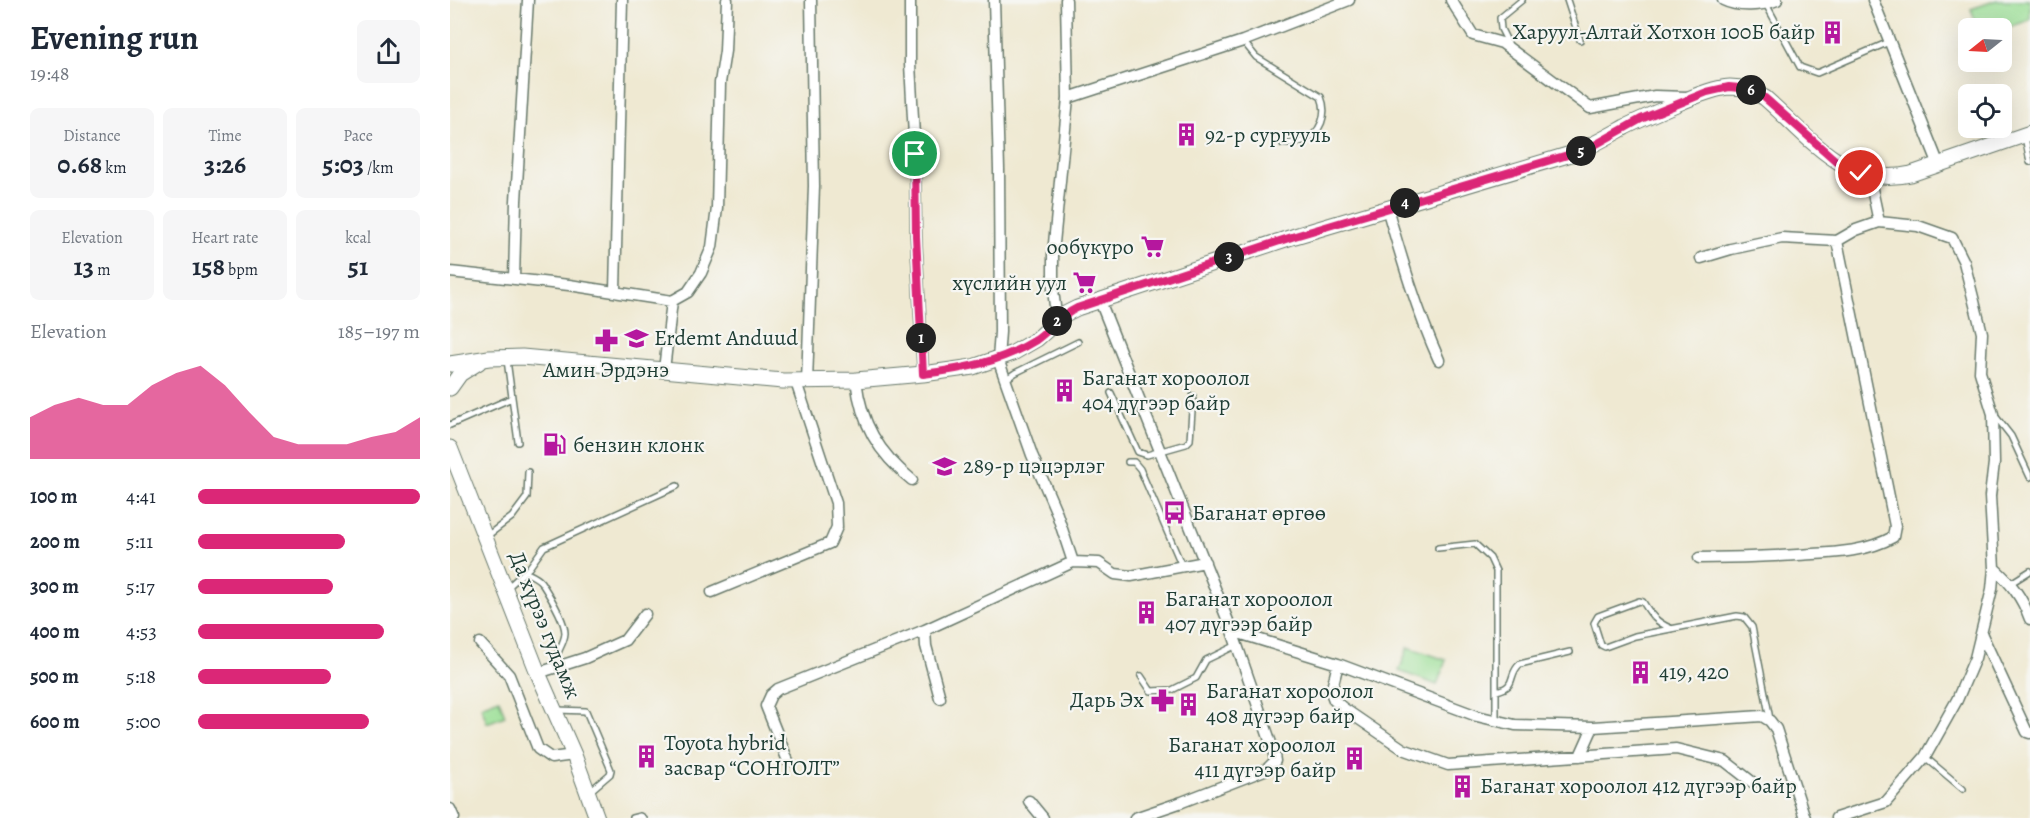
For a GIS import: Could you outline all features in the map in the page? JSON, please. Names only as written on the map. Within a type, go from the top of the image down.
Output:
[{"type":"main road","points":[[450,364],[489,358],[537,358],[802,382],[856,380],[973,367],[998,359],[1037,339],[1070,311],[1295,236],[1571,154],[1593,146],[1626,127],[1692,97],[1729,87],[1756,92],[1835,160],[1853,171],[1869,175],[1902,176],[2027,134]]},
{"type":"main road","points":[[450,387],[460,374],[489,358]]},
{"type":"main road","name":"Да хүрээ гудамж","points":[[450,448],[538,674],[574,755],[597,818]]},
{"type":"street","points":[[514,279],[516,189],[528,0]]},
{"type":"street","points":[[615,291],[622,0]]},
{"type":"street","points":[[450,272],[615,291],[672,301],[688,292],[701,273],[712,247],[717,208],[720,83],[725,51],[727,0]]},
{"type":"street","points":[[712,592],[830,543],[837,527],[836,503],[802,382],[814,186],[811,0]]},
{"type":"street","points":[[910,0],[910,64],[923,374]]},
{"type":"street","points":[[994,0],[999,169],[1000,332],[998,359],[1004,381],[1056,511],[1073,562]]},
{"type":"street","points":[[1057,322],[1053,254],[1068,98],[1066,0]]},
{"type":"street","points":[[1068,98],[1243,41],[1334,3],[1349,0]]},
{"type":"street","points":[[1451,0],[1473,35],[1502,43],[1590,108],[1655,96],[1692,97]]},
{"type":"street","points":[[1724,0],[1732,4],[1766,4],[1777,0]]},
{"type":"street","points":[[1873,0],[1939,165]]},
{"type":"street","points":[[1869,175],[1879,222]]},
{"type":"street","points":[[1387,208],[1412,292],[1439,360]]},
{"type":"street","points":[[1701,258],[1782,238],[1837,241],[1856,230],[1879,222],[1918,226],[1952,238],[1964,262],[1982,333],[1980,372],[1993,414],[1994,463],[1990,503],[1994,568],[1982,635],[1957,700],[1925,757],[1886,802],[1836,818]]},
{"type":"street","points":[[1699,558],[1761,558],[1833,553],[1877,544],[1893,537],[1895,526],[1837,241]]},
{"type":"street","points":[[664,370],[672,301]]},
{"type":"street","points":[[1100,301],[1232,631],[1273,749],[1275,761],[1267,769],[1135,818]]},
{"type":"street","points":[[856,380],[861,407],[870,432],[885,455],[912,480]]},
{"type":"street","points":[[788,761],[766,706],[771,695],[778,689],[925,630],[1073,562],[1099,563],[1115,574],[1131,576],[1205,562]]},
{"type":"street","points":[[1994,568],[2011,583],[2030,619]]},
{"type":"street","points":[[538,674],[585,658],[625,640],[645,614]]},
{"type":"street","points":[[925,630],[926,646],[940,698]]},
{"type":"street","points":[[1232,631],[1338,664],[1438,702],[1496,721],[1523,727],[1593,727],[1757,716],[1770,721],[1776,729],[1805,818]]},
{"type":"street","points":[[1982,635],[2027,732],[2030,733]]},
{"type":"street","points":[[480,643],[509,675],[538,749],[550,758],[574,755]]},
{"type":"street","points":[[1338,664],[1331,692],[1334,700],[1403,749],[1448,765],[1676,749],[1725,761],[1752,782]]},
{"type":"street","points":[[1580,756],[1593,727]]},
{"type":"street","points":[[1029,801],[1043,818]]},
{"type":"street","points":[[450,808],[454,818]]},
{"type":"lane","points":[[1510,49],[1501,29],[1500,18],[1522,0]]},
{"type":"lane","points":[[1567,0],[1580,40]]},
{"type":"lane","points":[[1766,4],[1800,67],[1817,73],[1890,42]]},
{"type":"lane","points":[[1243,41],[1256,57],[1321,97],[1324,104],[1325,109],[1317,133],[1302,142],[1283,144]]},
{"type":"lane","points":[[2027,134],[2030,162]]},
{"type":"lane","points":[[1004,381],[1015,373],[1078,342]]},
{"type":"lane","points":[[506,357],[518,442]]},
{"type":"lane","points":[[1112,393],[1138,452],[1147,455],[1186,444],[1190,440],[1193,396]]},
{"type":"lane","points":[[450,425],[512,398]]},
{"type":"lane","points":[[1993,414],[2011,436],[2030,477]]},
{"type":"lane","points":[[1128,462],[1134,462],[1140,469],[1182,566]]},
{"type":"lane","points":[[485,537],[512,518],[527,497],[528,472]]},
{"type":"lane","points":[[506,589],[525,572],[544,548],[677,486]]},
{"type":"lane","points":[[1438,548],[1475,544],[1490,558],[1496,571],[1496,721]]},
{"type":"lane","points":[[2011,583],[2030,571]]},
{"type":"lane","points":[[525,572],[539,580],[562,618],[565,632],[561,648],[554,658],[555,668]]},
{"type":"lane","points":[[1670,628],[1658,623],[1643,602],[1639,601],[1598,616],[1594,623],[1601,645],[1605,647],[1635,636],[1670,628],[1737,616],[1747,619],[1753,633],[1770,721]]},
{"type":"lane","points":[[1141,676],[1151,691],[1172,690],[1196,678],[1206,660],[1237,645]]},
{"type":"lane","points":[[1496,691],[1505,690],[1510,686],[1516,667],[1520,664],[1570,652]]},
{"type":"lane","points":[[554,710],[583,710],[588,714],[611,770],[608,777],[588,793]]},
{"type":"lane","points":[[1925,757],[1963,789]]},
{"type":"lane","points":[[633,818],[640,816],[643,818]]},
{"type":"green space","points":[[1997,0],[2030,0],[2030,20],[2012,26],[2012,18],[1974,18],[1971,9]]},
{"type":"green space","points":[[1408,647],[1446,660],[1437,685],[1399,671]]},
{"type":"green space","points":[[499,699],[505,716],[487,723],[481,706]]},
{"type":"place","name":"Харуул-Алтай Хотхон 100Б байр","points":[[1833,32]]},
{"type":"place","name":"92-р сургууль","points":[[1187,135]]},
{"type":"place","name":"ообүкүро","points":[[1152,247]]},
{"type":"place","name":"хүслийн уул","points":[[1085,283]]},
{"type":"place","name":"Erdemt Anduud","points":[[636,338]]},
{"type":"place","name":"Амин Эрдэнэ","points":[[606,341]]},
{"type":"place","name":"Баганат хороолол 404 дүгээр байр","points":[[1064,391]]},
{"type":"place","name":"бензин клонк","points":[[555,445]]},
{"type":"place","name":"289-р цэцэрлэг","points":[[945,466]]},
{"type":"place","name":"Баганат өргөө","points":[[1174,513]]},
{"type":"place","name":"Баганат хороолол 407 дүгээр байр","points":[[1147,612]]},
{"type":"place","name":"419, 420","points":[[1641,672]]},
{"type":"place","name":"Дарь Эх","points":[[1162,700]]},
{"type":"place","name":"Баганат хороолол 408 дүгээр байр","points":[[1188,704]]},
{"type":"place","name":"Toyota hybrid засвар “СОНГОЛТ”","points":[[646,756]]},
{"type":"place","name":"Баганат хороолол 411 дүгээр байр","points":[[1354,758]]},
{"type":"place","name":"Баганат хороолол 412 дүгээр байр","points":[[1462,786]]},
{"type":"route","points":[[915,154],[916,236],[923,374],[973,367],[1013,353],[1037,339],[1065,314],[1077,308],[1295,236],[1571,154],[1593,146],[1626,127],[1692,97],[1718,89],[1729,87],[1756,92],[1835,160],[1861,173]]}]
